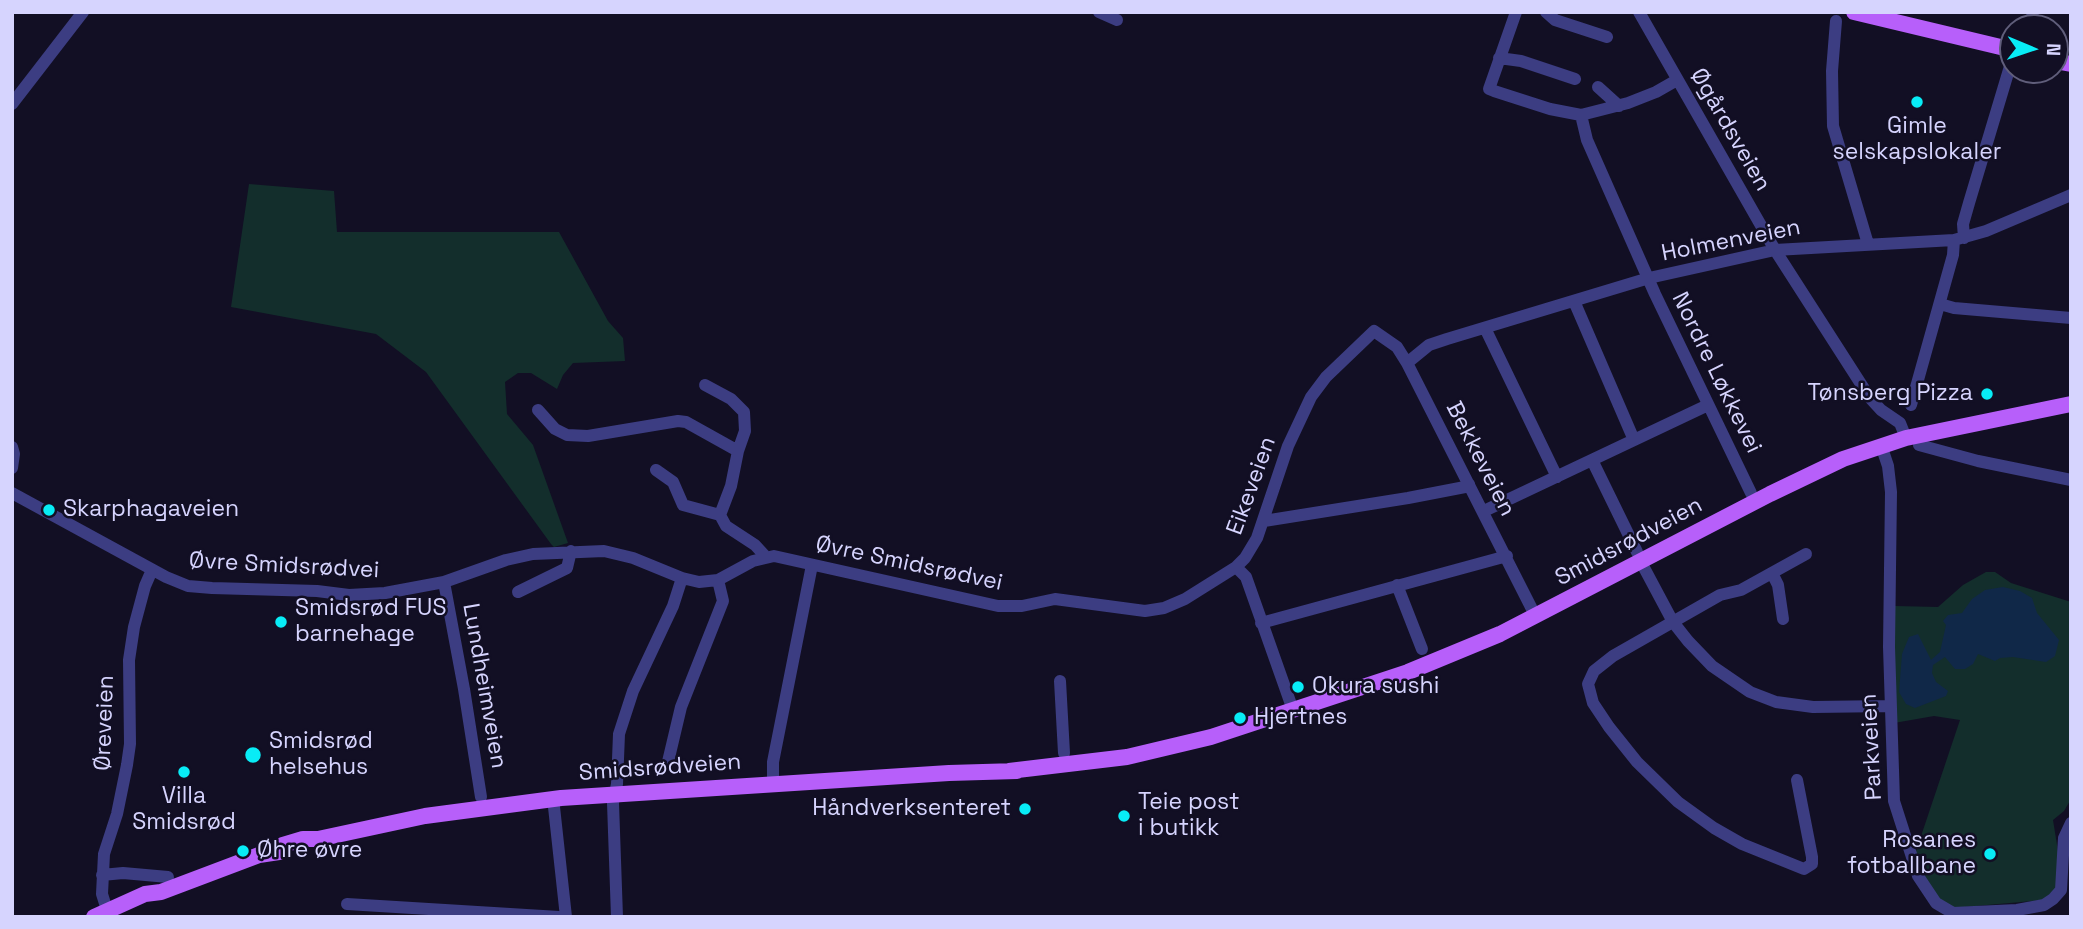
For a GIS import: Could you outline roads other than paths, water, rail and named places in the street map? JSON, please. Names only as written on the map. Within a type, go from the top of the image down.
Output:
[{"type":"main road","points":[[1854,12],[1999,53]]},
{"type":"main road","name":"Smidsrødveien","points":[[109,914],[148,901],[161,892],[271,852],[283,845],[445,813],[615,793],[1009,771],[1072,773],[1159,758],[1195,746],[1211,737],[1455,654],[1536,617],[1639,557],[1801,478],[1881,445],[1913,442],[2071,404]]},
{"type":"street","points":[[12,104],[83,12]]},
{"type":"street","points":[[1099,12],[1117,20]]},
{"type":"street","points":[[1516,12],[1489,89],[1550,110],[1581,115],[1619,106],[1656,92],[1677,80]]},
{"type":"street","points":[[1546,12],[1555,20],[1607,37]]},
{"type":"street","name":"Øgårdsveien","points":[[1639,12],[1775,250],[1870,398],[1881,410],[1900,422],[1913,442]]},
{"type":"street","points":[[1836,21],[1830,103],[1833,126],[1868,244]]},
{"type":"street","points":[[1499,58],[1521,61],[1575,79]]},
{"type":"street","points":[[1911,405],[2004,84]]},
{"type":"street","points":[[1598,87],[1619,106]]},
{"type":"street","name":"Nordre Løkkevei","points":[[1581,115],[1587,140],[1649,278],[1751,493]]},
{"type":"street","name":"Holmenveien","points":[[1407,363],[1429,345],[1649,278],[1775,250],[1959,239],[2071,195]]},
{"type":"street","points":[[1574,301],[1634,440]]},
{"type":"street","points":[[1940,304],[1954,308],[2071,318]]},
{"type":"street","points":[[1485,328],[1557,477]]},
{"type":"street","name":"Bekkeveien","points":[[1374,331],[1397,347],[1407,363],[1536,617]]},
{"type":"street","name":"Eikeveien","points":[[1293,710],[1246,577],[1236,567],[1253,548],[1288,446],[1311,397],[1325,377],[1374,331]]},
{"type":"street","points":[[705,385],[731,399],[744,412],[745,431],[731,486],[720,515]]},
{"type":"street","points":[[1484,512],[1708,405]]},
{"type":"street","points":[[538,410],[555,429],[567,435],[588,436],[678,421],[686,422],[738,451]]},
{"type":"street","points":[[1913,442],[1978,461],[2071,480]]},
{"type":"street","name":"Parkveien","points":[[1881,445],[1888,466],[1891,492],[1890,706],[1896,813],[1918,876],[1936,903],[1953,913],[2044,905],[2066,890]]},
{"type":"street","points":[[12,447],[12,468]]},
{"type":"street","points":[[1592,460],[1673,622],[1712,666],[1759,696],[1776,702],[1813,707],[1890,706]]},
{"type":"street","points":[[656,470],[673,482],[682,505],[720,515],[726,526],[755,545],[766,557]]},
{"type":"street","points":[[1264,521],[1408,498],[1469,484]]},
{"type":"street","name":"Øvre Smidsrødvei","points":[[12,493],[152,570],[179,583],[199,587],[317,591],[349,595],[385,593],[444,582],[519,557],[571,551],[615,552],[682,579],[699,582],[718,580],[766,557],[774,556],[998,606],[1023,606],[1055,599],[1145,611],[1164,608],[1185,599],[1236,567]]},
{"type":"street","points":[[518,592],[567,568],[571,551]]},
{"type":"street","points":[[1797,780],[1812,857],[1812,864],[1804,869],[1766,855],[1714,828],[1660,786],[1622,744],[1593,703],[1589,691],[1591,677],[1602,664],[1720,595],[1741,590],[1806,554]]},
{"type":"street","points":[[1261,623],[1507,556]]},
{"type":"street","points":[[773,783],[775,754],[812,565]]},
{"type":"street","name":"Øreveien","points":[[103,877],[104,854],[117,814],[130,744],[129,660],[134,627],[152,570]]},
{"type":"street","points":[[1772,573],[1778,585],[1783,619]]},
{"type":"street","points":[[617,917],[613,803],[619,734],[625,710],[673,607],[682,579]]},
{"type":"street","points":[[667,766],[681,707],[723,601],[718,580]]},
{"type":"street","name":"Lundheimveien","points":[[444,582],[481,797]]},
{"type":"street","points":[[1397,585],[1422,649]]},
{"type":"street","points":[[1060,681],[1064,753]]},
{"type":"street","name":"Smidsrødveien","points":[[554,807],[566,917]]},
{"type":"street","points":[[2066,890],[2064,838],[2071,823]]},
{"type":"street","points":[[109,914],[103,877],[123,873],[168,877]]},
{"type":"street","points":[[347,904],[457,914],[559,917]]},
{"type":"water","points":[[2003,587],[2020,591],[2032,598],[2037,613],[2059,640],[2055,656],[2046,662],[2013,657],[1995,661],[1978,654],[1973,664],[1965,669],[1955,669],[1945,657],[1933,665],[1932,673],[1936,682],[1948,691],[1946,696],[1915,708],[1906,704],[1899,692],[1902,654],[1909,637],[1918,634],[1931,660],[1940,652],[1946,625],[1943,621],[1948,615],[1962,613],[1972,599],[1985,590]]},
{"type":"place","name":"Gimle selskapslokaler","points":[[1917,102]]},
{"type":"place","name":"Tønsberg Pizza","points":[[1987,394]]},
{"type":"place","name":"Skarphagaveien","points":[[49,510]]},
{"type":"place","name":"Smidsrød FUS barnehage","points":[[281,622]]},
{"type":"place","name":"Okura sushi","points":[[1298,687]]},
{"type":"place","name":"Hjertnes","points":[[1240,718]]},
{"type":"place","name":"Smidsrød helsehus","points":[[253,755]]},
{"type":"place","name":"Villa Smidsrød","points":[[184,772]]},
{"type":"place","name":"Håndverksenteret","points":[[1025,809]]},
{"type":"place","name":"Teie post i butikk","points":[[1124,816]]},
{"type":"place","name":"Øhre øvre","points":[[243,851]]},
{"type":"place","name":"Rosanes fotballbane","points":[[1990,854]]}]
